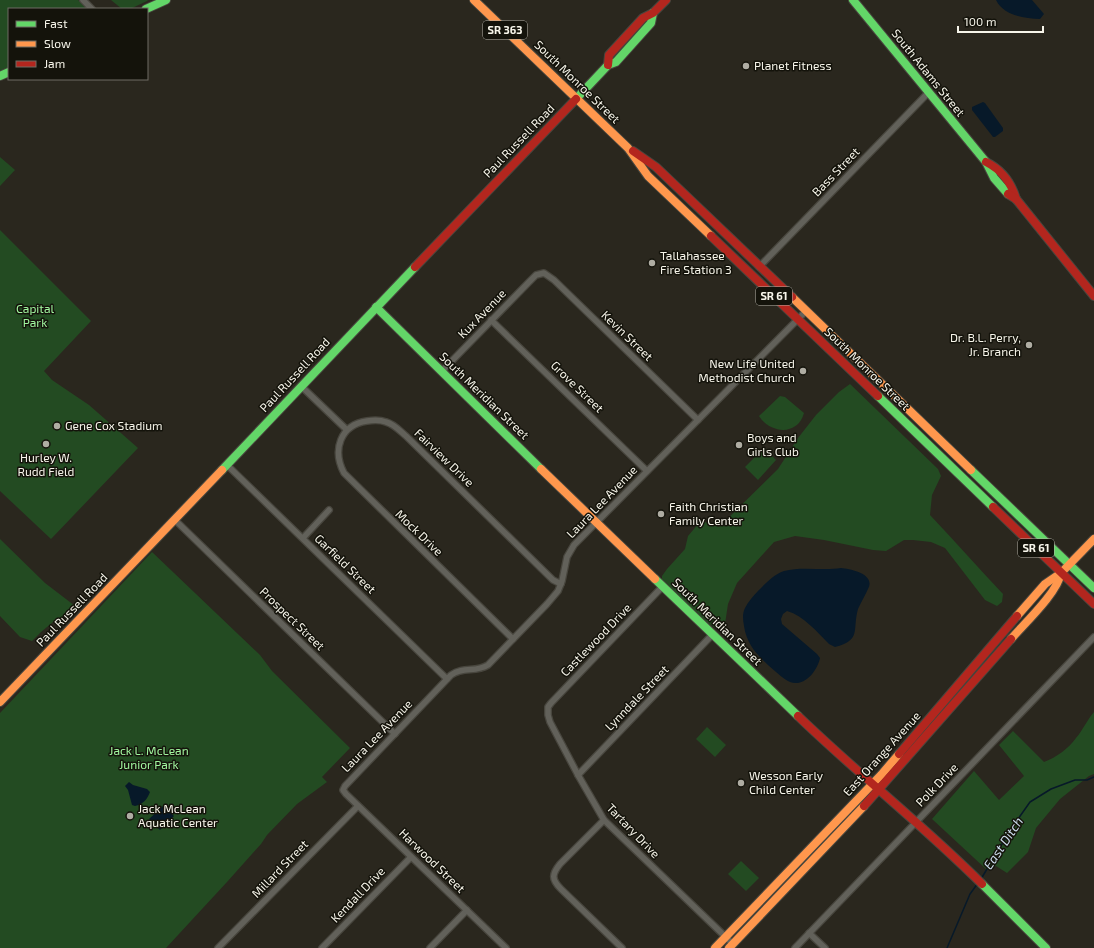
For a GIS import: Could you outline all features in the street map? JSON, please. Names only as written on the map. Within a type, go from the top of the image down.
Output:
[{"type":"street","points":[[83,0],[91,8]]},
{"type":"street","points":[[148,8],[166,0]]},
{"type":"street","name":"South Monroe Street","points":[[474,0],[628,148],[653,164],[1094,588]]},
{"type":"street","name":"Paul Russell Road","points":[[0,702],[608,65],[616,62],[651,23],[653,13],[666,0]]},
{"type":"street","name":"South Adams Street","points":[[853,0],[986,162],[989,173],[1005,192],[1016,199],[1094,296]]},
{"type":"street","name":"Bass Street","points":[[759,267],[928,93]]},
{"type":"street","name":"South Monroe Street","points":[[628,148],[648,176],[1094,604]]},
{"type":"street","points":[[661,188],[667,185],[677,187]]},
{"type":"street","points":[[716,240],[724,232]]},
{"type":"street","name":"Kux Avenue","points":[[442,371],[539,273]]},
{"type":"street","name":"Kevin Street","points":[[539,273],[548,274],[698,420]]},
{"type":"street","name":"South Meridian Street","points":[[376,307],[712,635],[826,743],[917,822],[1046,948]]},
{"type":"street","name":"Laura Lee Avenue","points":[[343,790],[345,786],[447,679],[461,670],[476,670],[484,668],[488,665],[552,598],[561,584],[569,552],[596,522],[806,311]]},
{"type":"street","name":"Grove Street","points":[[492,320],[647,471]]},
{"type":"street","points":[[301,386],[347,430]]},
{"type":"street","name":"Fairview Drive","points":[[347,430],[353,425],[370,421],[385,421],[392,424],[553,580],[561,584]]},
{"type":"street","name":"Mock Drive","points":[[347,430],[339,444],[338,453],[340,466],[344,473],[513,639]]},
{"type":"street","name":"Garfield Street","points":[[227,465],[447,679]]},
{"type":"street","points":[[302,538],[329,510]]},
{"type":"street","name":"Prospect Street","points":[[175,520],[395,734]]},
{"type":"street","name":"East Orange Avenue","points":[[716,948],[873,784],[1045,584],[1061,573],[1094,540]]},
{"type":"street","name":"East Orange Avenue","points":[[731,946],[880,790],[1053,591],[1060,579],[1061,573]]},
{"type":"street","name":"Castlewood Drive","points":[[548,712],[550,703],[663,586]]},
{"type":"street","name":"Lynndale Street","points":[[578,776],[712,635]]},
{"type":"street","name":"Polk Drive","points":[[795,948],[1094,637]]},
{"type":"street","name":"Tartary Drive","points":[[548,712],[550,722],[578,776],[604,820],[726,937],[731,946]]},
{"type":"street","name":"Harwood Street","points":[[343,790],[506,948]]},
{"type":"street","name":"Millard Street","points":[[218,948],[358,806]]},
{"type":"street","points":[[604,820],[560,864],[554,871],[553,878],[560,889],[622,948]]},
{"type":"street","name":"Kendall Drive","points":[[322,948],[411,857]]},
{"type":"street","points":[[430,948],[467,910]]},
{"type":"street","points":[[809,933],[824,948]]},
{"type":"green space","points":[[0,0],[78,0],[87,8],[8,8],[8,68],[0,72]]},
{"type":"green space","points":[[111,0],[148,0],[132,8],[121,8]]},
{"type":"green space","points":[[0,157],[15,170],[0,186]]},
{"type":"green space","name":"Gene Cox Stadium","points":[[0,230],[91,321],[44,371],[52,380],[89,405],[138,448],[51,539],[0,491]]},
{"type":"green space","points":[[850,384],[938,469],[941,476],[932,495],[930,515],[1003,594],[1002,602],[997,606],[985,600],[945,548],[931,542],[904,540],[886,551],[795,536],[774,542],[737,583],[728,604],[725,624],[718,630],[662,582],[662,576],[685,549],[688,536],[699,523],[705,522],[719,527],[778,469],[798,438],[816,415],[839,392]]},
{"type":"green space","points":[[780,396],[785,397],[804,413],[796,426],[790,429],[776,429],[764,422],[759,416]]},
{"type":"green space","points":[[764,448],[776,460],[758,480],[745,467]]},
{"type":"green space","points":[[0,539],[45,583],[79,609],[65,620],[53,622],[32,641],[20,637],[0,616]]},
{"type":"green space","name":"Jack L. McLean Junior Park","points":[[152,552],[260,655],[272,671],[350,748],[322,777],[327,782],[297,804],[267,835],[261,844],[166,948],[0,948],[0,713]]},
{"type":"green space","points":[[1094,712],[1094,774],[1089,776],[1060,799],[1036,828],[1028,852],[1007,873],[996,866],[987,870],[932,819],[974,771],[999,800],[1024,776],[999,745],[1013,731],[1044,762],[1058,755],[1069,746]]},
{"type":"green space","points":[[707,727],[726,745],[715,757],[696,739]]},
{"type":"green space","points":[[741,861],[759,878],[746,891],[728,874]]},
{"type":"water","points":[[996,0],[1032,0],[1044,14],[1040,19],[1015,15],[1004,10]]},
{"type":"water","points":[[983,102],[1003,128],[1003,131],[995,137],[993,137],[972,110],[972,107]]},
{"type":"water","points":[[841,568],[861,573],[866,576],[870,584],[858,609],[853,637],[849,641],[835,647],[829,644],[805,620],[787,611],[783,614],[781,619],[782,624],[820,658],[815,670],[805,680],[797,683],[788,681],[765,662],[751,646],[744,626],[744,610],[752,597],[767,582],[784,571],[798,569]]},
{"type":"water","points":[[129,782],[133,785],[147,789],[150,792],[142,803],[135,806],[132,805],[128,790],[125,786]]},
{"type":"water","points":[[163,806],[174,816],[160,830],[149,819]]},
{"type":"waterway","name":"East Ditch","points":[[981,879],[1011,829],[1030,802],[1051,789],[1075,780],[1087,780],[1094,777]]},
{"type":"waterway","name":"East Ditch","points":[[947,948],[970,894],[978,883]]},
{"type":"traffic: fast","points":[[148,8],[166,0]]},
{"type":"traffic: fast","points":[[853,0],[986,162],[994,178],[1008,194]]},
{"type":"traffic: fast","points":[[576,99],[608,65],[616,62],[651,23],[653,13]]},
{"type":"traffic: fast","points":[[0,76],[8,72]]},
{"type":"traffic: fast","points":[[222,470],[415,267]]},
{"type":"traffic: fast","points":[[376,307],[541,469]]},
{"type":"traffic: fast","points":[[878,396],[993,507]]},
{"type":"traffic: fast","points":[[971,470],[1094,588]]},
{"type":"traffic: fast","points":[[655,579],[798,716]]},
{"type":"traffic: fast","points":[[982,884],[1046,948]]},
{"type":"traffic: slow","points":[[474,0],[628,148],[648,176],[711,236]]},
{"type":"traffic: slow","points":[[792,297],[971,470]]},
{"type":"traffic: slow","points":[[541,469],[655,579]]},
{"type":"traffic: slow","points":[[0,702],[222,470]]},
{"type":"traffic: slow","points":[[1017,616],[1045,584],[1061,573],[1094,539]]},
{"type":"traffic: slow","points":[[1011,639],[1048,598],[1059,581],[1061,573]]},
{"type":"traffic: slow","points":[[715,948],[881,775],[899,754]]},
{"type":"traffic: slow","points":[[729,948],[864,806]]},
{"type":"traffic: jam","points":[[608,65],[609,55],[643,18],[653,13],[666,0]]},
{"type":"traffic: jam","points":[[415,267],[576,99]]},
{"type":"traffic: jam","points":[[633,151],[656,167],[792,297]]},
{"type":"traffic: jam","points":[[986,162],[992,165],[1005,177],[1009,182],[1016,199]]},
{"type":"traffic: jam","points":[[1008,194],[1016,199],[1094,296]]},
{"type":"traffic: jam","points":[[711,236],[878,396]]},
{"type":"traffic: jam","points":[[993,507],[1094,604]]},
{"type":"traffic: jam","points":[[899,754],[1017,616]]},
{"type":"traffic: jam","points":[[864,806],[1011,639]]},
{"type":"traffic: jam","points":[[798,716],[937,841],[982,884]]},
{"type":"place","name":"Planet Fitness","points":[[746,66]]},
{"type":"place","name":"Tallahassee Fire Station 3","points":[[652,263]]},
{"type":"place","name":"Dr. B.L. Perry, Jr. Branch","points":[[1029,345]]},
{"type":"place","name":"New Life United Methodist Church","points":[[803,371]]},
{"type":"place","name":"Gene Cox Stadium","points":[[57,426]]},
{"type":"place","name":"Hurley W. Rudd Field","points":[[46,444]]},
{"type":"place","name":"Boys and Girls Club","points":[[739,445]]},
{"type":"place","name":"Faith Christian Family Center","points":[[661,514]]},
{"type":"place","name":"Wesson Early Child Center","points":[[741,783]]},
{"type":"place","name":"Jack McLean Aquatic Center","points":[[130,816]]},
{"type":"park label","name":"Capital Park","points":[[35,316]]}]
